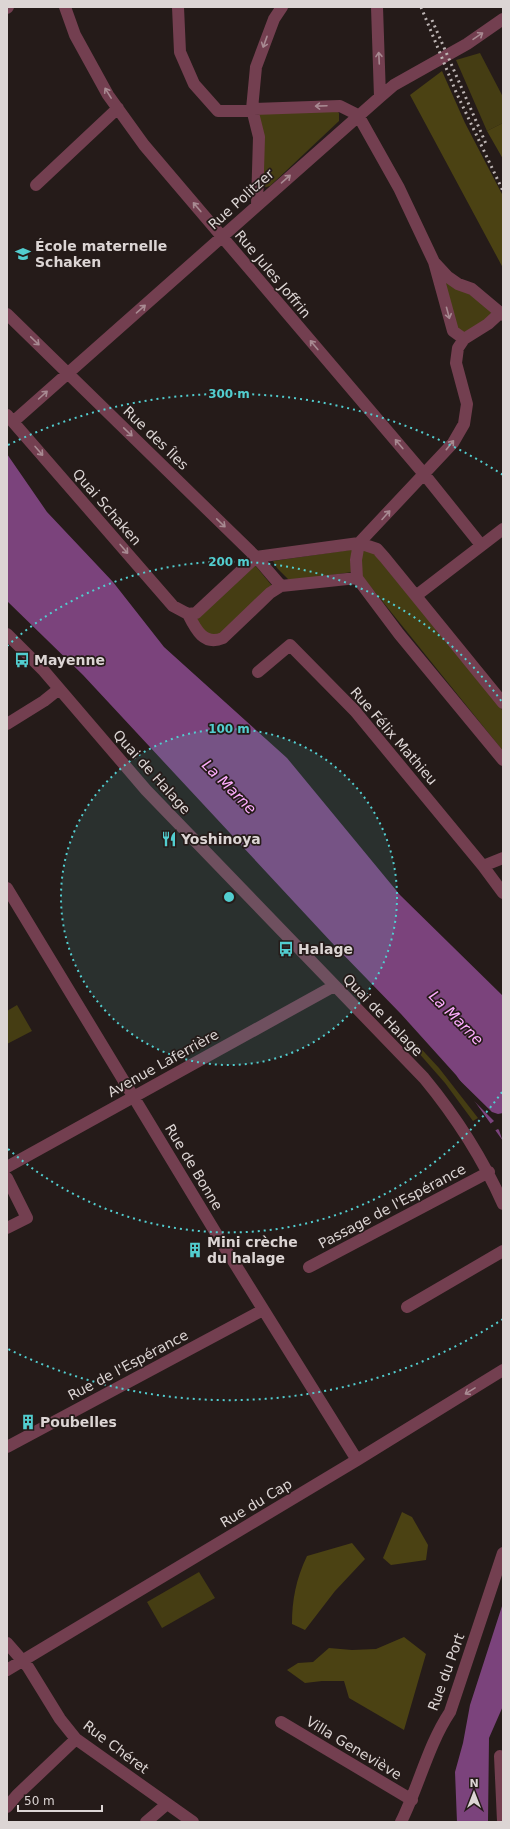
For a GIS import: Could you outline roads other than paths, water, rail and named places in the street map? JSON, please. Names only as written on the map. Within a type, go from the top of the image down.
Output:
[{"type":"street","name":"Rue Jules Joffrin","points":[[65,7],[76,35],[108,95],[144,145],[424,474],[481,545]]},
{"type":"street","points":[[178,7],[180,52],[194,84],[218,111],[340,106],[358,115],[399,188],[434,262],[453,331],[464,339]]},
{"type":"street","points":[[257,205],[259,137],[252,110],[256,67],[274,19],[282,7]]},
{"type":"street","points":[[377,7],[380,97]]},
{"type":"street","name":"Rue Politzer","points":[[10,418],[68,373],[358,115],[394,85],[467,44],[503,19]]},
{"type":"street","points":[[36,185],[118,108]]},
{"type":"street","points":[[434,262],[448,277],[458,284],[472,289],[502,313],[464,339],[458,348],[456,363],[467,404],[464,424],[453,443],[359,543],[356,560],[356,578],[398,634],[503,760]]},
{"type":"street","points":[[444,297],[444,291],[449,286],[458,284]]},
{"type":"street","name":"Rue des Îles","points":[[7,314],[256,558],[281,586]]},
{"type":"street","name":"Quai Schaken","points":[[10,418],[173,606],[188,614]]},
{"type":"street","points":[[417,595],[503,528]]},
{"type":"street","points":[[356,578],[281,586],[270,594],[223,638],[216,641],[209,641],[202,636],[188,614],[196,613],[256,558],[359,543],[377,548],[417,595],[503,703]]},
{"type":"street","name":"Quai de Halage","points":[[7,634],[44,671],[146,790],[424,1078],[451,1111],[488,1172],[503,1204]]},
{"type":"street","name":"Rue Félix Mathieu","points":[[258,672],[290,645],[355,712],[484,866]]},
{"type":"street","points":[[7,724],[44,701],[59,689]]},
{"type":"street","points":[[503,858],[484,866],[503,893]]},
{"type":"street","name":"Rue de Bonne","points":[[7,888],[263,1310],[357,1460]]},
{"type":"street","name":"Avenue Laferrière","points":[[7,1167],[334,986]]},
{"type":"street","name":"Passage de l'Espérance","points":[[309,1267],[488,1172]]},
{"type":"street","points":[[7,1178],[27,1218],[7,1228]]},
{"type":"street","points":[[407,1307],[503,1250]]},
{"type":"street","name":"Rue de l'Espérance","points":[[7,1447],[263,1310]]},
{"type":"street","name":"Rue du Cap","points":[[7,1670],[357,1460],[503,1370]]},
{"type":"street","name":"Rue du Port","points":[[401,1822],[412,1800],[439,1728],[450,1712],[503,1553]]},
{"type":"street","name":"Rue Chéret","points":[[7,1643],[28,1667],[60,1719],[76,1739],[194,1822]]},
{"type":"street","name":"Villa Geneviève","points":[[281,1722],[412,1800]]},
{"type":"street","points":[[7,1807],[17,1795],[76,1739]]},
{"type":"street","points":[[500,1756],[503,1821]]},
{"type":"street","points":[[146,1822],[167,1804]]},
{"type":"water","name":"La Marne","points":[[7,454],[47,512],[113,582],[164,647],[287,758],[400,895],[503,996],[503,1141],[456,1075],[401,1014],[334,945],[83,675],[7,601]]},
{"type":"water","points":[[503,1603],[503,1706],[489,1738],[488,1822],[457,1822],[455,1772],[463,1743],[470,1705]]},
{"type":"railway","points":[[421,7],[456,92],[503,191]]},
{"type":"railway","points":[[432,20],[487,146]]},
{"type":"place","name":"École maternelle Schaken","points":[[23,254]]},
{"type":"place","name":"Mayenne","points":[[22,660]]},
{"type":"place","name":"Yoshinoya","points":[[169,839]]},
{"type":"place","name":"Halage","points":[[286,949]]},
{"type":"place","name":"Mini crèche du halage","points":[[195,1250]]},
{"type":"place","name":"Poubelles","points":[[28,1422]]}]
